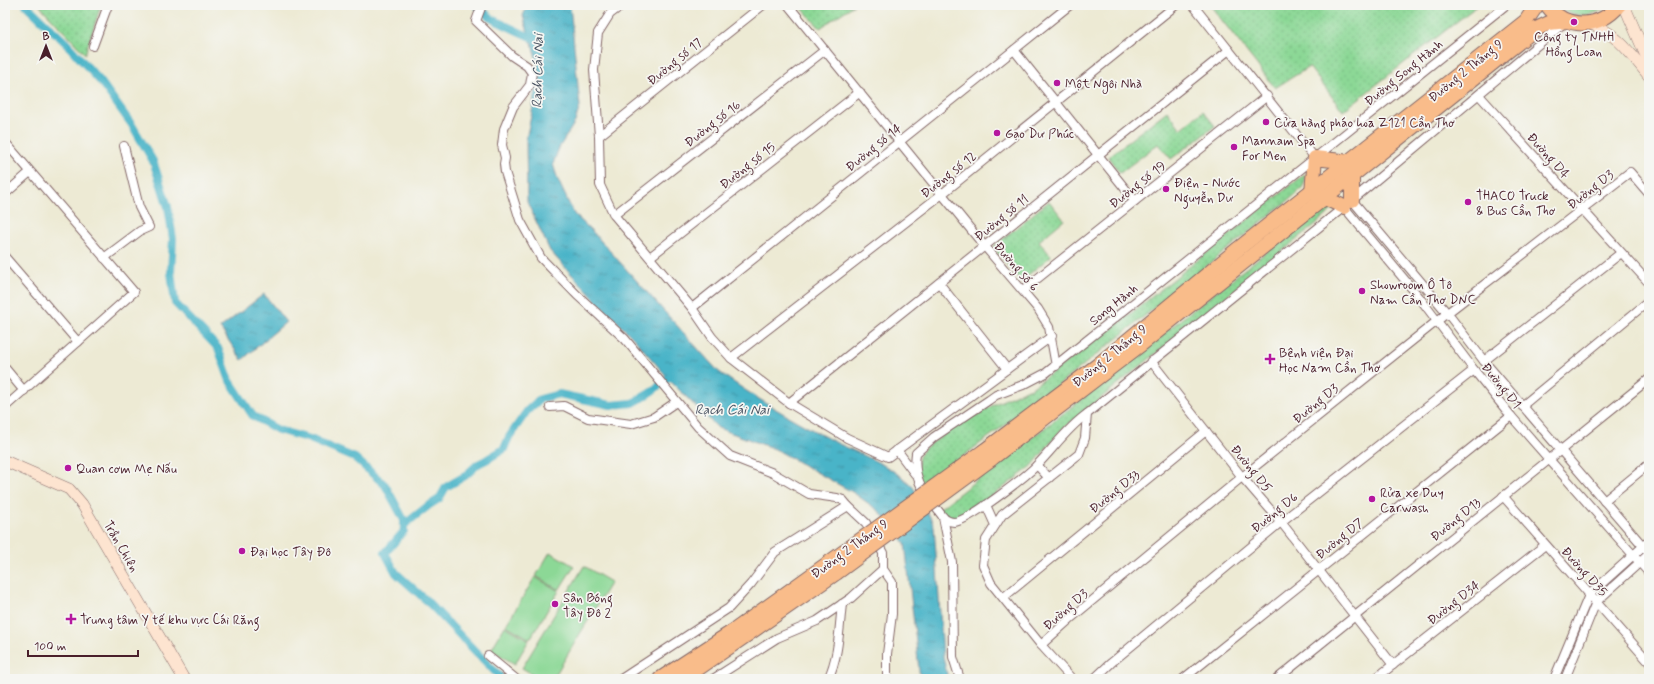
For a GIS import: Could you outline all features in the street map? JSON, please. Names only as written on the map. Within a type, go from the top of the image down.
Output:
[{"type":"highway","name":"Đường 2 Tháng 9","points":[[1351,168],[1526,21],[1537,5]]},
{"type":"highway","points":[[1547,5],[1555,14],[1567,21],[1582,24],[1603,19],[1619,5]]},
{"type":"highway","name":"Đường 2 Tháng 9","points":[[683,679],[1144,342],[1317,195],[1534,30],[1549,23],[1567,21]]},
{"type":"highway","points":[[1315,158],[1351,168],[1348,204],[1317,195],[1315,158]]},
{"type":"highway","name":"Đường 2 Tháng 9","points":[[660,679],[833,568]]},
{"type":"street","points":[[93,46],[108,5]]},
{"type":"street","points":[[482,5],[476,21],[512,56],[527,66],[532,73],[530,85],[525,94],[513,107],[504,129],[502,145],[505,158],[505,172],[520,220],[541,258],[625,339],[698,427],[730,456],[773,473],[809,494],[842,500],[866,523],[883,553],[883,569],[892,582],[892,614],[887,654],[887,679]]},
{"type":"street","points":[[622,5],[610,14],[598,33],[594,70],[599,136],[600,185],[614,215],[692,308],[712,337],[731,358],[789,403],[847,438],[888,457],[1052,336]]},
{"type":"street","name":"Đường số 17","points":[[599,136],[763,5]]},
{"type":"street","name":"Đường số 6","points":[[788,5],[1045,319],[1052,336],[1056,366]]},
{"type":"street","name":"Đường số 14","points":[[692,308],[1070,5]]},
{"type":"street","name":"Đường số 12","points":[[731,358],[942,194],[1176,5]]},
{"type":"street","points":[[1193,5],[1315,158]]},
{"type":"street","name":"Đường Song Hành","points":[[1315,158],[1506,5]]},
{"type":"street","points":[[1624,5],[1649,63]]},
{"type":"street","points":[[897,450],[947,521],[954,522],[961,520],[986,505],[1037,465],[1074,424],[1348,204],[1567,21]]},
{"type":"street","points":[[1589,23],[1618,39],[1649,76]]},
{"type":"street","name":"Đường số 16","points":[[614,215],[825,50]]},
{"type":"street","points":[[1014,50],[1135,201]]},
{"type":"street","name":"Đường số 11","points":[[789,403],[939,284],[1097,154],[1229,50]]},
{"type":"street","name":"Đường số 15","points":[[650,257],[860,92]]},
{"type":"street","name":"Đường D4","points":[[1479,95],[1649,283]]},
{"type":"street","name":"Đường số 19","points":[[1022,290],[1267,96]]},
{"type":"street","points":[[5,142],[134,292],[5,407]]},
{"type":"street","points":[[104,258],[140,231],[149,227],[138,208],[124,146]]},
{"type":"street","name":"Song Hành","points":[[915,474],[916,453],[934,437],[996,395],[1023,385],[1056,366],[1315,158]]},
{"type":"street","points":[[5,194],[30,172]]},
{"type":"street","name":"Đường D3","points":[[1041,645],[1070,619],[1242,477],[1437,321],[1583,210],[1630,172],[1649,194]]},
{"type":"street","name":"Đường D1","points":[[1348,204],[1448,314],[1484,361],[1522,406],[1604,501],[1646,544],[1649,553]]},
{"type":"street","name":"Đường D1","points":[[1348,204],[1474,370],[1511,416],[1649,573]]},
{"type":"street","points":[[1484,361],[1621,253]]},
{"type":"street","points":[[5,257],[78,342]]},
{"type":"street","points":[[939,284],[1007,369]]},
{"type":"street","points":[[1522,406],[1649,301]]},
{"type":"street","name":"Đường D5","points":[[1152,362],[1242,477],[1281,522],[1393,665]]},
{"type":"street","points":[[5,368],[24,391]]},
{"type":"street","name":"Đường D6","points":[[1094,679],[1111,663],[1281,522],[1474,370]]},
{"type":"street","name":"Đường D13","points":[[1277,679],[1649,379]]},
{"type":"street","points":[[550,407],[564,406],[588,418],[631,424],[654,417],[674,399]]},
{"type":"street","points":[[1072,679],[1041,645],[991,583],[983,565],[986,540],[1002,515],[1079,454],[1085,438],[1087,414]]},
{"type":"street","name":"Đường D7","points":[[1183,679],[1511,416]]},
{"type":"street","name":"Đường D33","points":[[1004,598],[1206,431]]},
{"type":"street","name":"Trần Chiên","points":[[5,461],[69,489],[82,504],[184,679]]},
{"type":"street","points":[[1604,501],[1649,464]]},
{"type":"street","points":[[1037,465],[1049,478]]},
{"type":"street","name":"Đường D35","points":[[1503,496],[1649,662]]},
{"type":"street","points":[[986,505],[995,526]]},
{"type":"street","points":[[621,679],[729,608],[751,584],[775,552],[848,506]]},
{"type":"street","points":[[943,517],[952,558],[953,657],[960,679]]},
{"type":"street","points":[[1554,679],[1589,594],[1646,544]]},
{"type":"street","name":"Đường D34","points":[[1375,679],[1545,545]]},
{"type":"street","points":[[1565,679],[1596,602],[1649,553]]},
{"type":"street","points":[[713,679],[777,638],[816,621],[851,598],[883,569]]},
{"type":"street","points":[[828,679],[833,669],[837,654],[842,604]]},
{"type":"street","points":[[488,656],[516,679]]},
{"type":"green space","points":[[39,5],[101,5],[85,54]]},
{"type":"green space","points":[[799,5],[854,5],[820,28]]},
{"type":"green space","points":[[1210,5],[1478,5],[1343,111],[1309,67],[1275,88]]},
{"type":"green space","points":[[1560,5],[1607,5],[1590,14],[1577,15],[1570,13]]},
{"type":"green space","points":[[1167,111],[1181,129],[1203,111],[1215,126],[1171,159],[1158,144],[1120,173],[1108,157]]},
{"type":"green space","points":[[1305,174],[1304,185],[1290,199],[1060,384],[923,486],[917,471],[919,457],[925,448],[952,429],[997,403],[1033,387],[1129,315]]},
{"type":"green space","points":[[1049,201],[1064,220],[1039,241],[1051,256],[1021,281],[993,247]]},
{"type":"green space","points":[[1327,204],[1332,209],[1327,215],[1060,431],[1032,466],[959,518],[952,518],[943,514],[939,509],[1077,403]]},
{"type":"green space","points":[[550,552],[574,566],[559,590],[536,576]]},
{"type":"green space","points":[[584,566],[611,582],[553,679],[541,679],[522,668]]},
{"type":"green space","points":[[535,577],[559,591],[530,639],[506,625]]},
{"type":"green space","points":[[505,626],[529,640],[515,664],[491,650]]},
{"type":"water","name":"Rạch Cái Nai","points":[[527,5],[570,5],[580,106],[575,122],[559,148],[553,164],[558,180],[574,214],[591,230],[718,371],[789,417],[893,471],[910,484],[917,493],[934,526],[943,656],[948,679],[920,679],[905,543],[879,511],[854,493],[775,449],[718,428],[675,386],[635,340],[598,303],[550,251],[527,202],[526,139],[533,107],[538,64],[523,16]]},
{"type":"water","points":[[264,294],[286,322],[242,360],[220,328]]},
{"type":"waterway","points":[[26,5],[66,43],[101,82],[132,125],[153,161],[168,207],[173,239],[171,272],[175,303],[218,348],[230,381],[253,416],[278,430],[310,439],[355,458],[385,485],[404,520],[404,531],[385,553],[396,573],[426,600],[502,679]]},
{"type":"waterway","points":[[476,5],[492,19],[539,41]]},
{"type":"waterway","points":[[404,525],[439,499],[446,487],[465,476],[478,464],[504,449],[509,437],[527,411],[540,399],[559,394],[611,405],[633,403],[650,393],[667,379],[677,374]]},
{"type":"place","name":"Công ty TNHH Hồng Loan","points":[[1574,22]]},
{"type":"place","name":"Một Ngôi Nhà","points":[[1057,83]]},
{"type":"place","name":"Cửa hàng pháo hoa Z121 Cần Thơ","points":[[1266,122]]},
{"type":"place","name":"Gạo Dư Phúc","points":[[997,133]]},
{"type":"place","name":"Mannam Spa For Men","points":[[1234,147]]},
{"type":"place","name":"Điện - Nước Nguyễn Dư","points":[[1166,189]]},
{"type":"place","name":"THACO Truck & Bus Cần Thơ","points":[[1468,202]]},
{"type":"place","name":"Showroom Ô Tô Nam Cần Thơ DNC","points":[[1362,291]]},
{"type":"place","name":"Bệnh viện Đại Học Nam Cần Thơ","points":[[1270,359]]},
{"type":"place","name":"Quan cơm Mẹ Nấu","points":[[68,468]]},
{"type":"place","name":"Rửa xe Duy Carwash","points":[[1372,499]]},
{"type":"place","name":"Đại học Tây Đô","points":[[242,551]]},
{"type":"place","name":"Sân Bóng Tây Đô 2","points":[[555,604]]},
{"type":"place","name":"Trung tâm Y tế khu vực Cái Răng","points":[[71,619]]}]
